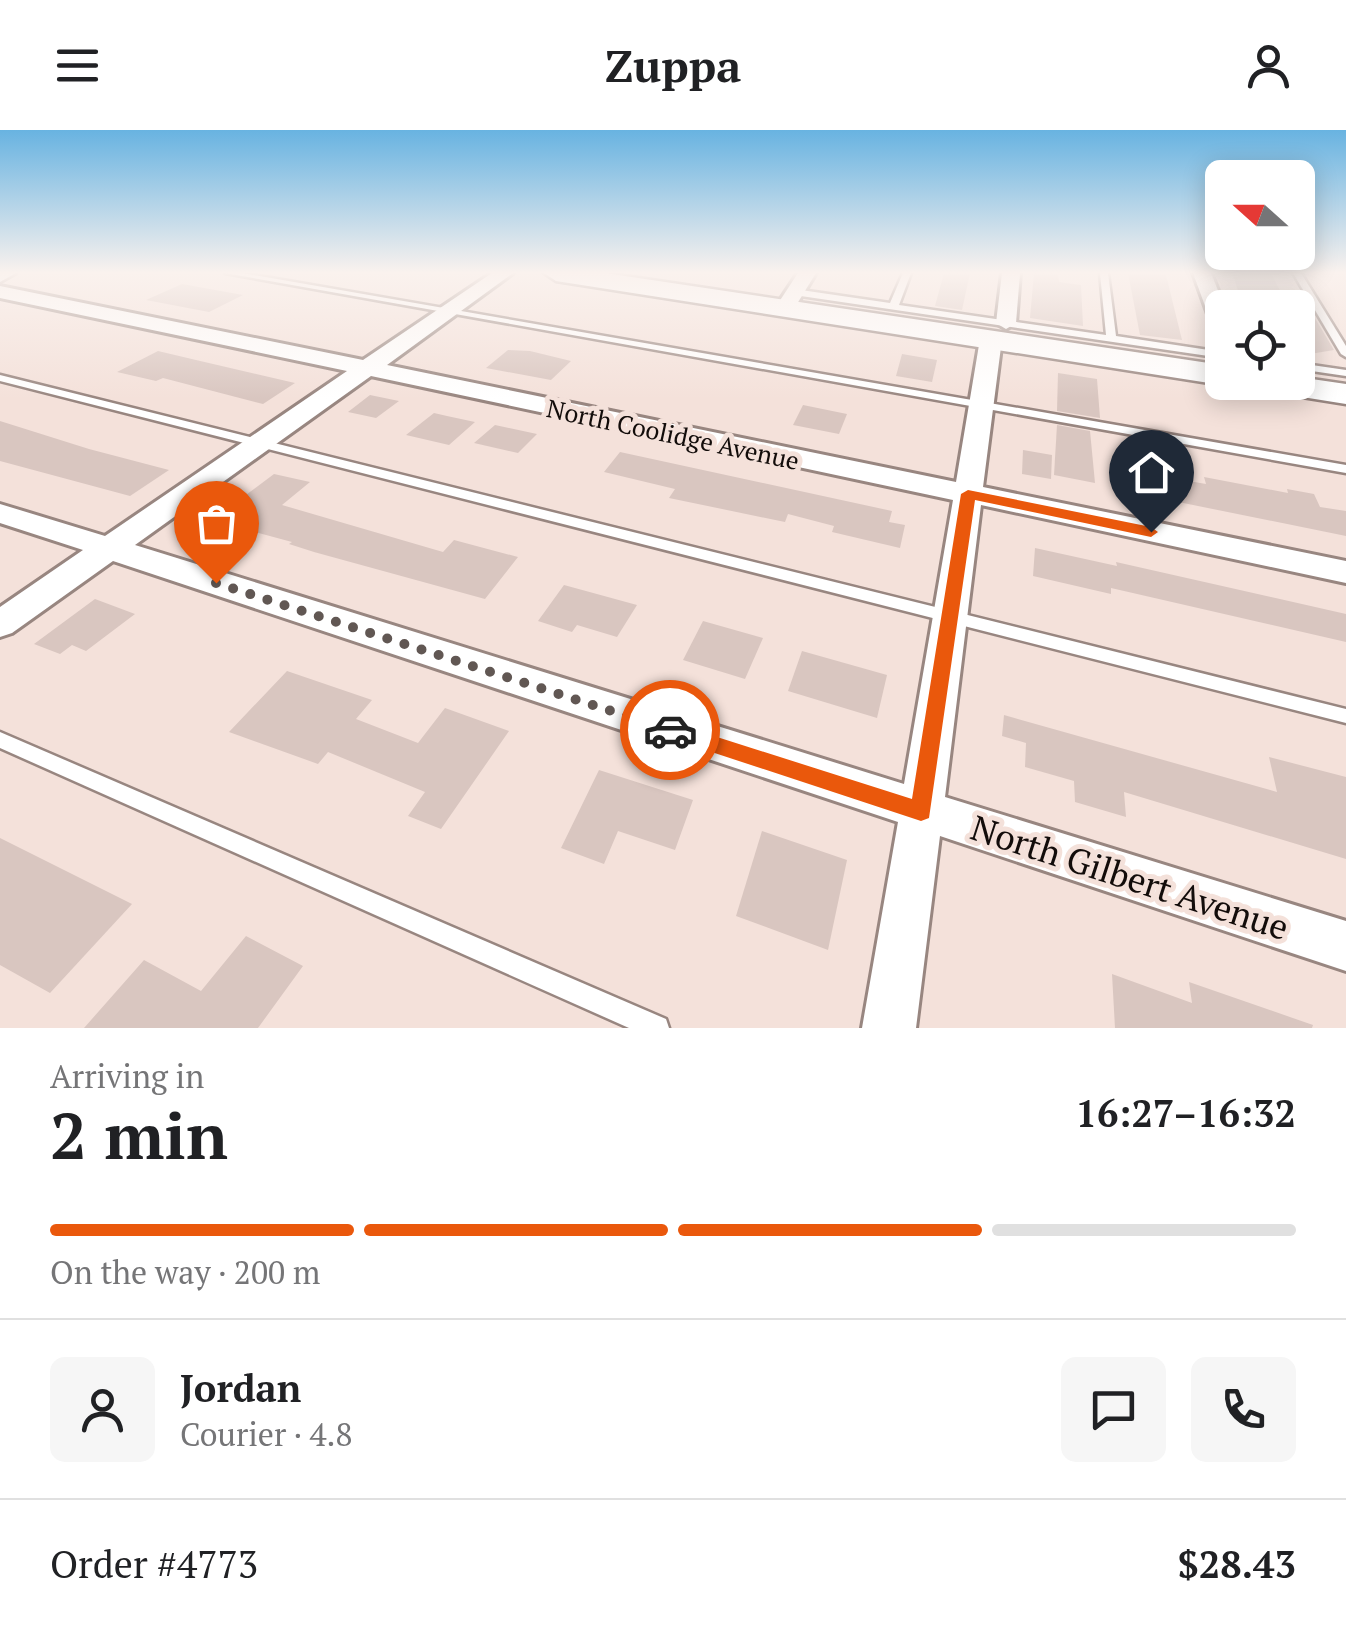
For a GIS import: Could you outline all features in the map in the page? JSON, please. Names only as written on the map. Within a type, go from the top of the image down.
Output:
[{"type":"main road","points":[[890,315],[999,331],[1205,372]]},
{"type":"main road","points":[[1315,389],[1346,394]]},
{"type":"street","name":"North Coolidge Avenue","points":[[107,315],[1346,572]]},
{"type":"street","points":[[0,624],[444,315]]},
{"type":"street","points":[[889,1028],[982,405],[1002,315]]},
{"type":"street","name":"North Gilbert Avenue","points":[[0,514],[1346,946]]},
{"type":"lane","points":[[465,315],[1346,469]]},
{"type":"lane","points":[[931,315],[999,331],[1111,338],[1205,352]]},
{"type":"lane","points":[[1109,315],[1111,338]]},
{"type":"lane","points":[[1322,315],[1346,354]]},
{"type":"lane","points":[[1315,368],[1346,373]]},
{"type":"lane","points":[[0,378],[1346,716]]},
{"type":"lane","points":[[0,740],[658,1028]]},
{"type":"building","points":[[1030,315],[1082,315],[1083,326],[1030,318]]},
{"type":"building","points":[[1136,315],[1176,315],[1182,340],[1140,335]]},
{"type":"building","points":[[1315,318],[1334,350],[1315,353]]},
{"type":"building","points":[[508,350],[571,361],[551,380],[486,368]]},
{"type":"building","points":[[158,351],[295,383],[263,404],[163,378],[156,381],[117,372]]},
{"type":"building","points":[[902,354],[937,360],[932,382],[896,376]]},
{"type":"building","points":[[1058,373],[1097,379],[1100,418],[1057,411]]},
{"type":"building","points":[[370,395],[399,401],[376,418],[348,412]]},
{"type":"building","points":[[803,405],[847,414],[839,434],[793,425]]},
{"type":"building","points":[[434,413],[475,422],[449,445],[406,435]]},
{"type":"building","points":[[0,421],[169,470],[130,496],[0,461]]},
{"type":"building","points":[[495,425],[537,434],[518,453],[474,443]]},
{"type":"building","points":[[1057,425],[1090,431],[1095,483],[1054,475]]},
{"type":"building","points":[[1023,450],[1052,455],[1051,479],[1022,474]]},
{"type":"building","points":[[620,452],[892,511],[889,522],[905,525],[900,548],[832,532],[834,526],[788,514],[785,522],[669,498],[675,489],[604,472]]},
{"type":"building","points":[[1120,469],[1206,484],[1204,477],[1314,494],[1320,507],[1346,511],[1346,536],[1124,491]]},
{"type":"building","points":[[274,474],[310,482],[282,505],[443,552],[454,540],[518,557],[485,599],[226,524],[237,515],[223,512]]},
{"type":"building","points":[[1035,548],[1117,566],[1116,562],[1346,614],[1346,642],[1111,588],[1111,594],[1033,576]]},
{"type":"building","points":[[564,585],[637,605],[617,637],[577,625],[572,632],[538,621]]},
{"type":"building","points":[[95,599],[135,614],[86,651],[72,645],[60,654],[34,644]]},
{"type":"building","points":[[703,621],[763,638],[745,679],[683,660]]},
{"type":"building","points":[[802,651],[887,675],[877,718],[788,691]]},
{"type":"building","points":[[287,671],[372,700],[356,719],[418,743],[445,708],[509,731],[441,829],[408,816],[425,792],[328,752],[318,764],[229,732]]},
{"type":"building","points":[[1004,715],[1277,792],[1269,757],[1346,777],[1346,859],[1124,792],[1126,817],[1075,802],[1074,781],[1025,767],[1026,743],[1002,736]]},
{"type":"building","points":[[599,770],[693,800],[675,850],[618,831],[604,864],[561,848]]},
{"type":"building","points":[[762,831],[847,860],[828,950],[736,916]]},
{"type":"building","points":[[0,838],[132,904],[50,993],[0,965]]},
{"type":"building","points":[[246,936],[303,966],[258,1028],[84,1028],[144,960],[201,991]]},
{"type":"building","points":[[1112,974],[1192,1003],[1189,982],[1313,1025],[1115,1028]]},
{"type":"way so far","points":[[216,583],[670,730]]},
{"type":"route","points":[[670,730],[921,811],[968,494],[1151,532]]}]
